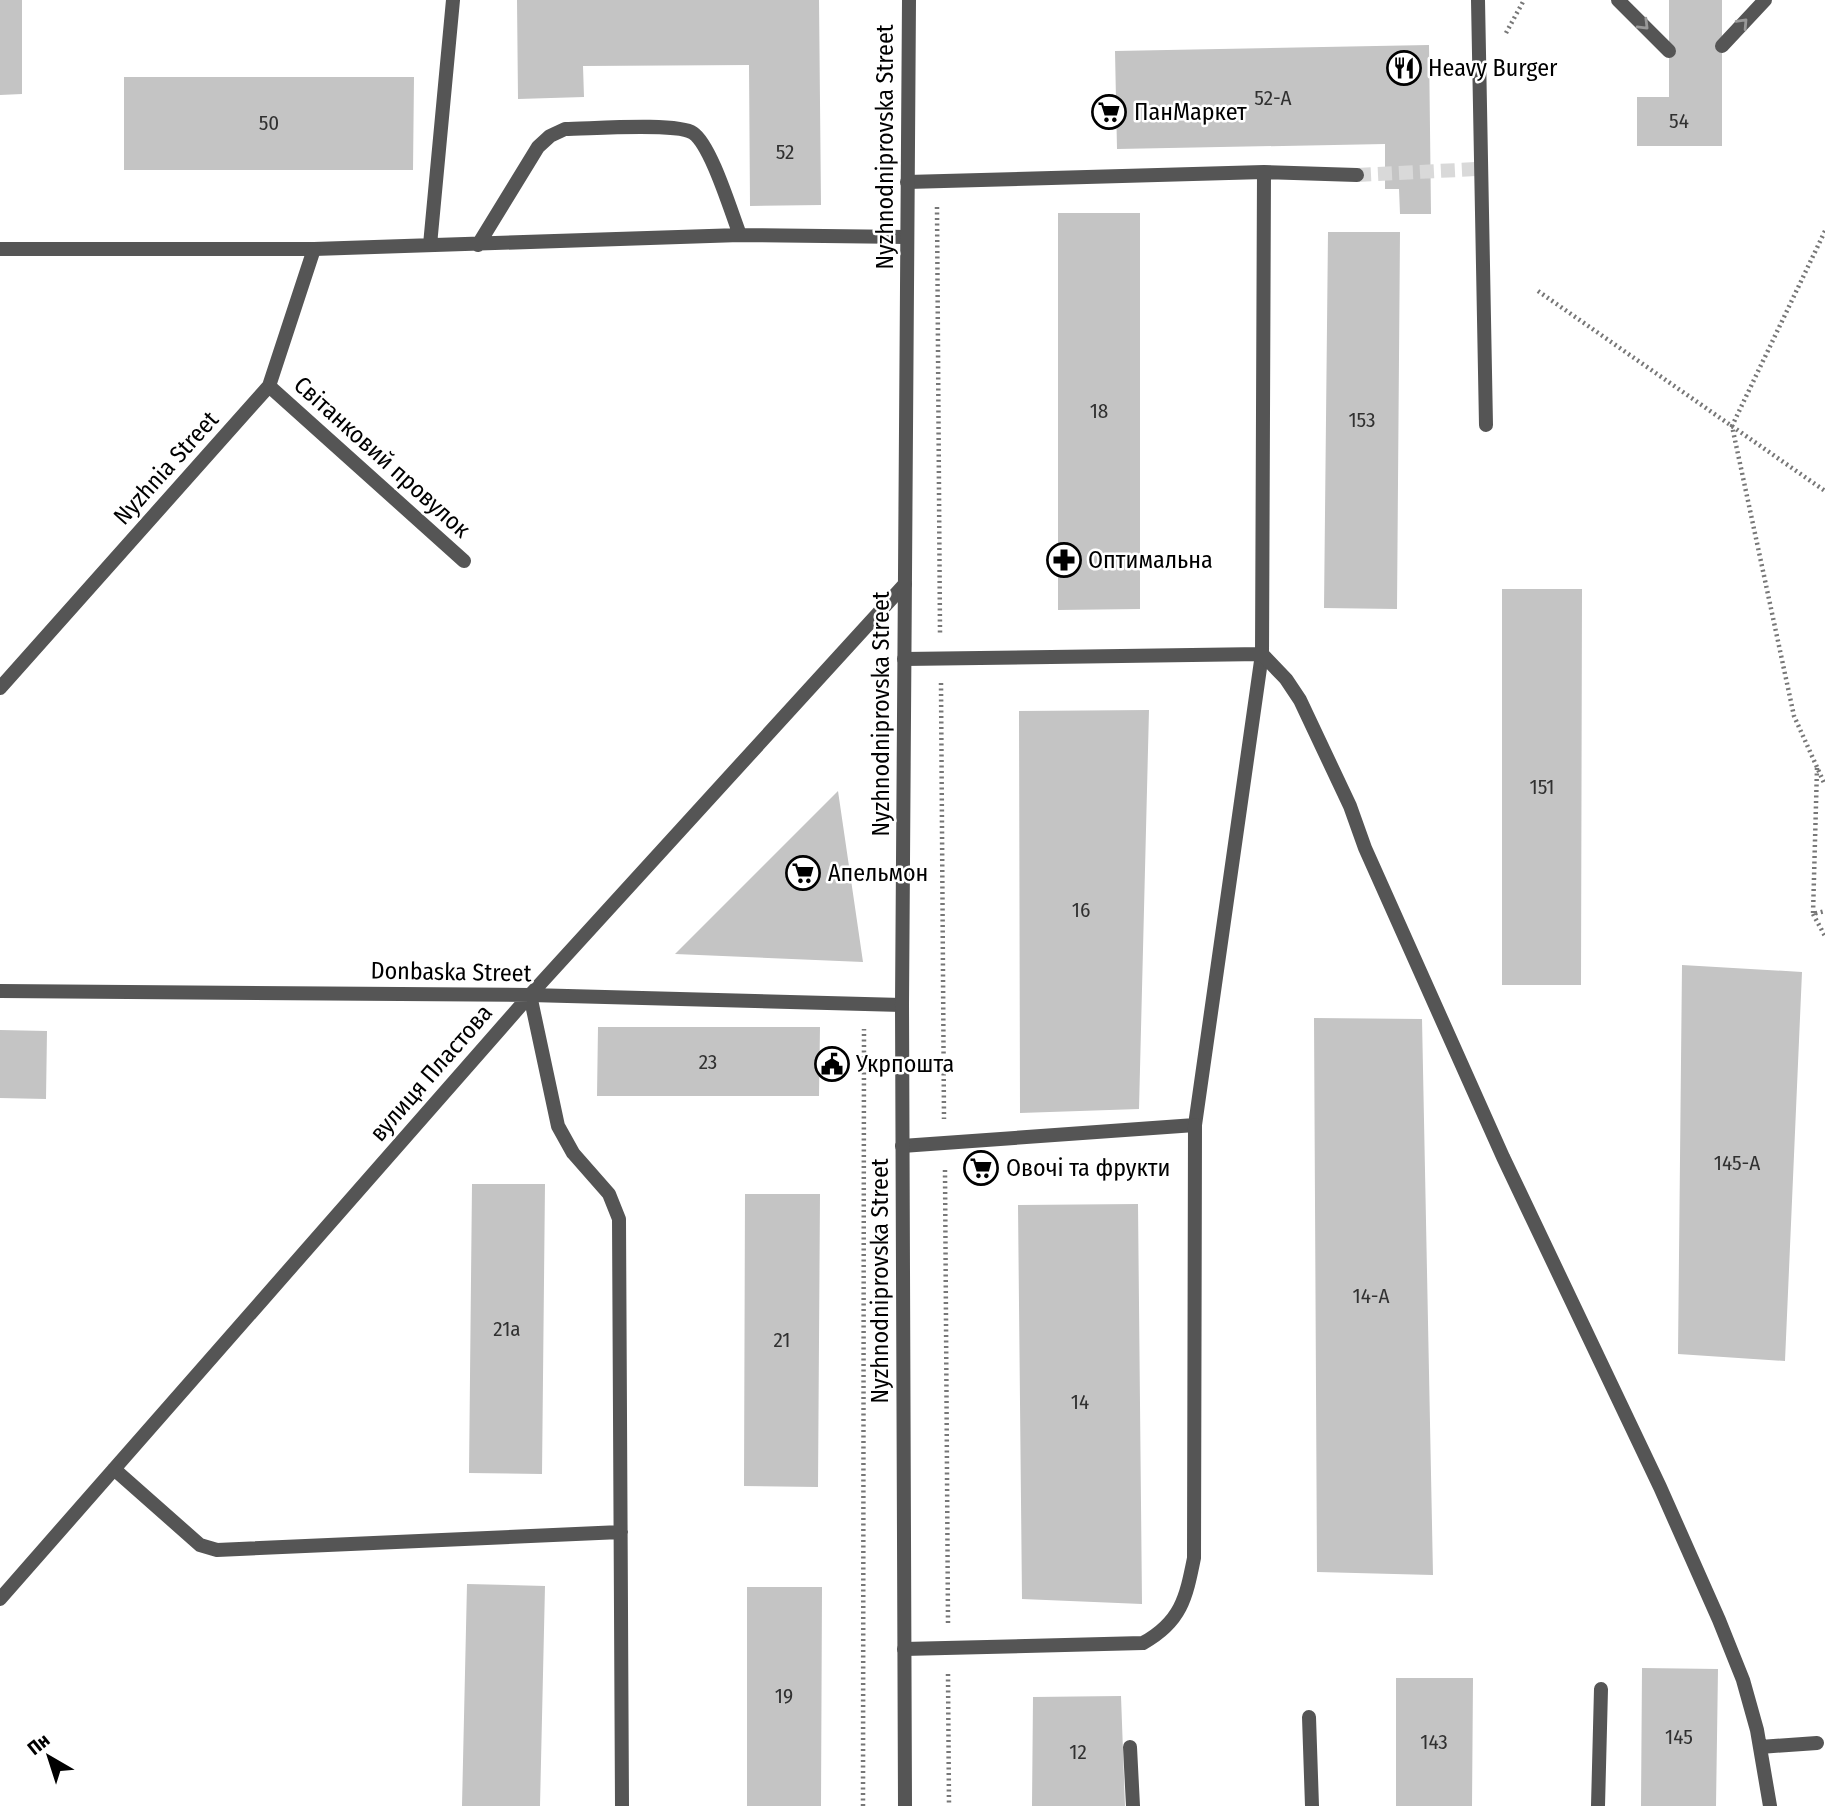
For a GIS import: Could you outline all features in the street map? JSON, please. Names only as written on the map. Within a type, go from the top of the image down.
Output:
[{"type":"street","points":[[430,244],[453,0]]},
{"type":"street","name":"Nyzhnodniprovska Street","points":[[905,1806],[902,1004],[909,0]]},
{"type":"street","points":[[1478,0],[1486,425]]},
{"type":"street","points":[[1618,0],[1669,51]]},
{"type":"street","points":[[1722,46],[1765,0]]},
{"type":"street","points":[[478,245],[538,147],[550,136],[565,129],[674,127],[693,132],[706,147],[740,235]]},
{"type":"street","points":[[907,182],[1264,173],[1357,175]]},
{"type":"street","points":[[904,1649],[1143,1643],[1157,1636],[1172,1620],[1186,1597],[1194,1558],[1195,1125],[1262,654],[1264,173]]},
{"type":"street","points":[[0,249],[314,249],[740,235],[907,237]]},
{"type":"street","name":"Nyzhnia Street","points":[[0,688],[269,386],[314,249]]},
{"type":"street","name":"Світанковий провулок","points":[[269,386],[464,561]]},
{"type":"street","name":"вулиця Пластова","points":[[0,1599],[530,995],[905,584]]},
{"type":"street","points":[[904,659],[1262,654],[1286,679],[1300,700],[1350,806],[1365,848],[1503,1157],[1654,1475],[1719,1620],[1744,1680],[1760,1747],[1770,1806]]},
{"type":"street","name":"Donbaska Street","points":[[0,991],[530,995],[902,1004]]},
{"type":"street","points":[[530,995],[558,1126],[573,1153],[609,1194],[620,1219],[622,1806]]},
{"type":"street","points":[[902,1146],[1195,1125]]},
{"type":"street","points":[[114,1469],[200,1545],[217,1550],[621,1532]]},
{"type":"street","points":[[1598,1806],[1601,1689]]},
{"type":"street","points":[[1309,1717],[1312,1806]]},
{"type":"street","points":[[1760,1747],[1817,1744]]},
{"type":"street","points":[[1130,1747],[1133,1806]]},
{"type":"path","points":[[937,182],[949,1806]]},
{"type":"path","points":[[1825,232],[1732,426],[1794,716],[1825,785]]},
{"type":"path","points":[[1538,290],[1825,491]]},
{"type":"path","points":[[1817,767],[1813,914],[1825,936]]},
{"type":"path","points":[[1813,914],[1825,911]]},
{"type":"path","points":[[863,1806],[864,1004]]},
{"type":"building","points":[[0,0],[22,0],[22,94],[0,95]]},
{"type":"building","points":[[517,0],[819,0],[821,205],[750,206],[749,65],[583,66],[584,97],[518,99]]},
{"type":"building","points":[[1669,0],[1722,0],[1722,146],[1637,146],[1637,97],[1669,97]]},
{"type":"building","points":[[1429,45],[1431,214],[1400,214],[1399,189],[1385,189],[1385,144],[1117,149],[1115,51]]},
{"type":"building","points":[[124,77],[414,77],[413,170],[124,170]]},
{"type":"building","points":[[1058,213],[1140,213],[1140,609],[1058,610]]},
{"type":"building","points":[[1328,232],[1400,232],[1397,609],[1324,608]]},
{"type":"building","points":[[1502,589],[1582,589],[1581,985],[1502,985]]},
{"type":"building","points":[[1149,710],[1139,1109],[1020,1113],[1019,711]]},
{"type":"building","name":"Апельмон","points":[[838,791],[863,962],[675,954]]},
{"type":"building","points":[[1682,965],[1802,972],[1785,1361],[1678,1354]]},
{"type":"building","points":[[1314,1018],[1422,1019],[1433,1575],[1317,1572]]},
{"type":"building","points":[[598,1027],[820,1027],[819,1096],[597,1096]]},
{"type":"building","points":[[0,1030],[47,1031],[46,1099],[0,1098]]},
{"type":"building","points":[[472,1184],[545,1184],[542,1474],[469,1473]]},
{"type":"building","points":[[745,1194],[820,1194],[818,1487],[744,1486]]},
{"type":"building","points":[[1138,1204],[1142,1604],[1022,1599],[1018,1205]]},
{"type":"building","points":[[467,1584],[545,1586],[540,1806],[462,1806]]},
{"type":"building","points":[[747,1587],[822,1587],[821,1806],[747,1806]]},
{"type":"building","points":[[1642,1668],[1718,1669],[1716,1806],[1641,1806]]},
{"type":"building","points":[[1396,1678],[1473,1678],[1472,1806],[1396,1806]]},
{"type":"building","points":[[1121,1696],[1125,1806],[1032,1806],[1033,1697]]},
{"type":"tunnel","points":[[1357,175],[1478,169]]},
{"type":"place","name":"Heavy Burger","points":[[1404,68]]},
{"type":"place","name":"ПанМаркет","points":[[1109,112]]},
{"type":"place","name":"Оптимальна","points":[[1064,560]]},
{"type":"place","name":"Апельмон","points":[[803,873]]},
{"type":"place","name":"Укрпошта","points":[[832,1064]]},
{"type":"place","name":"Овочі та фрукти","points":[[981,1168]]}]
